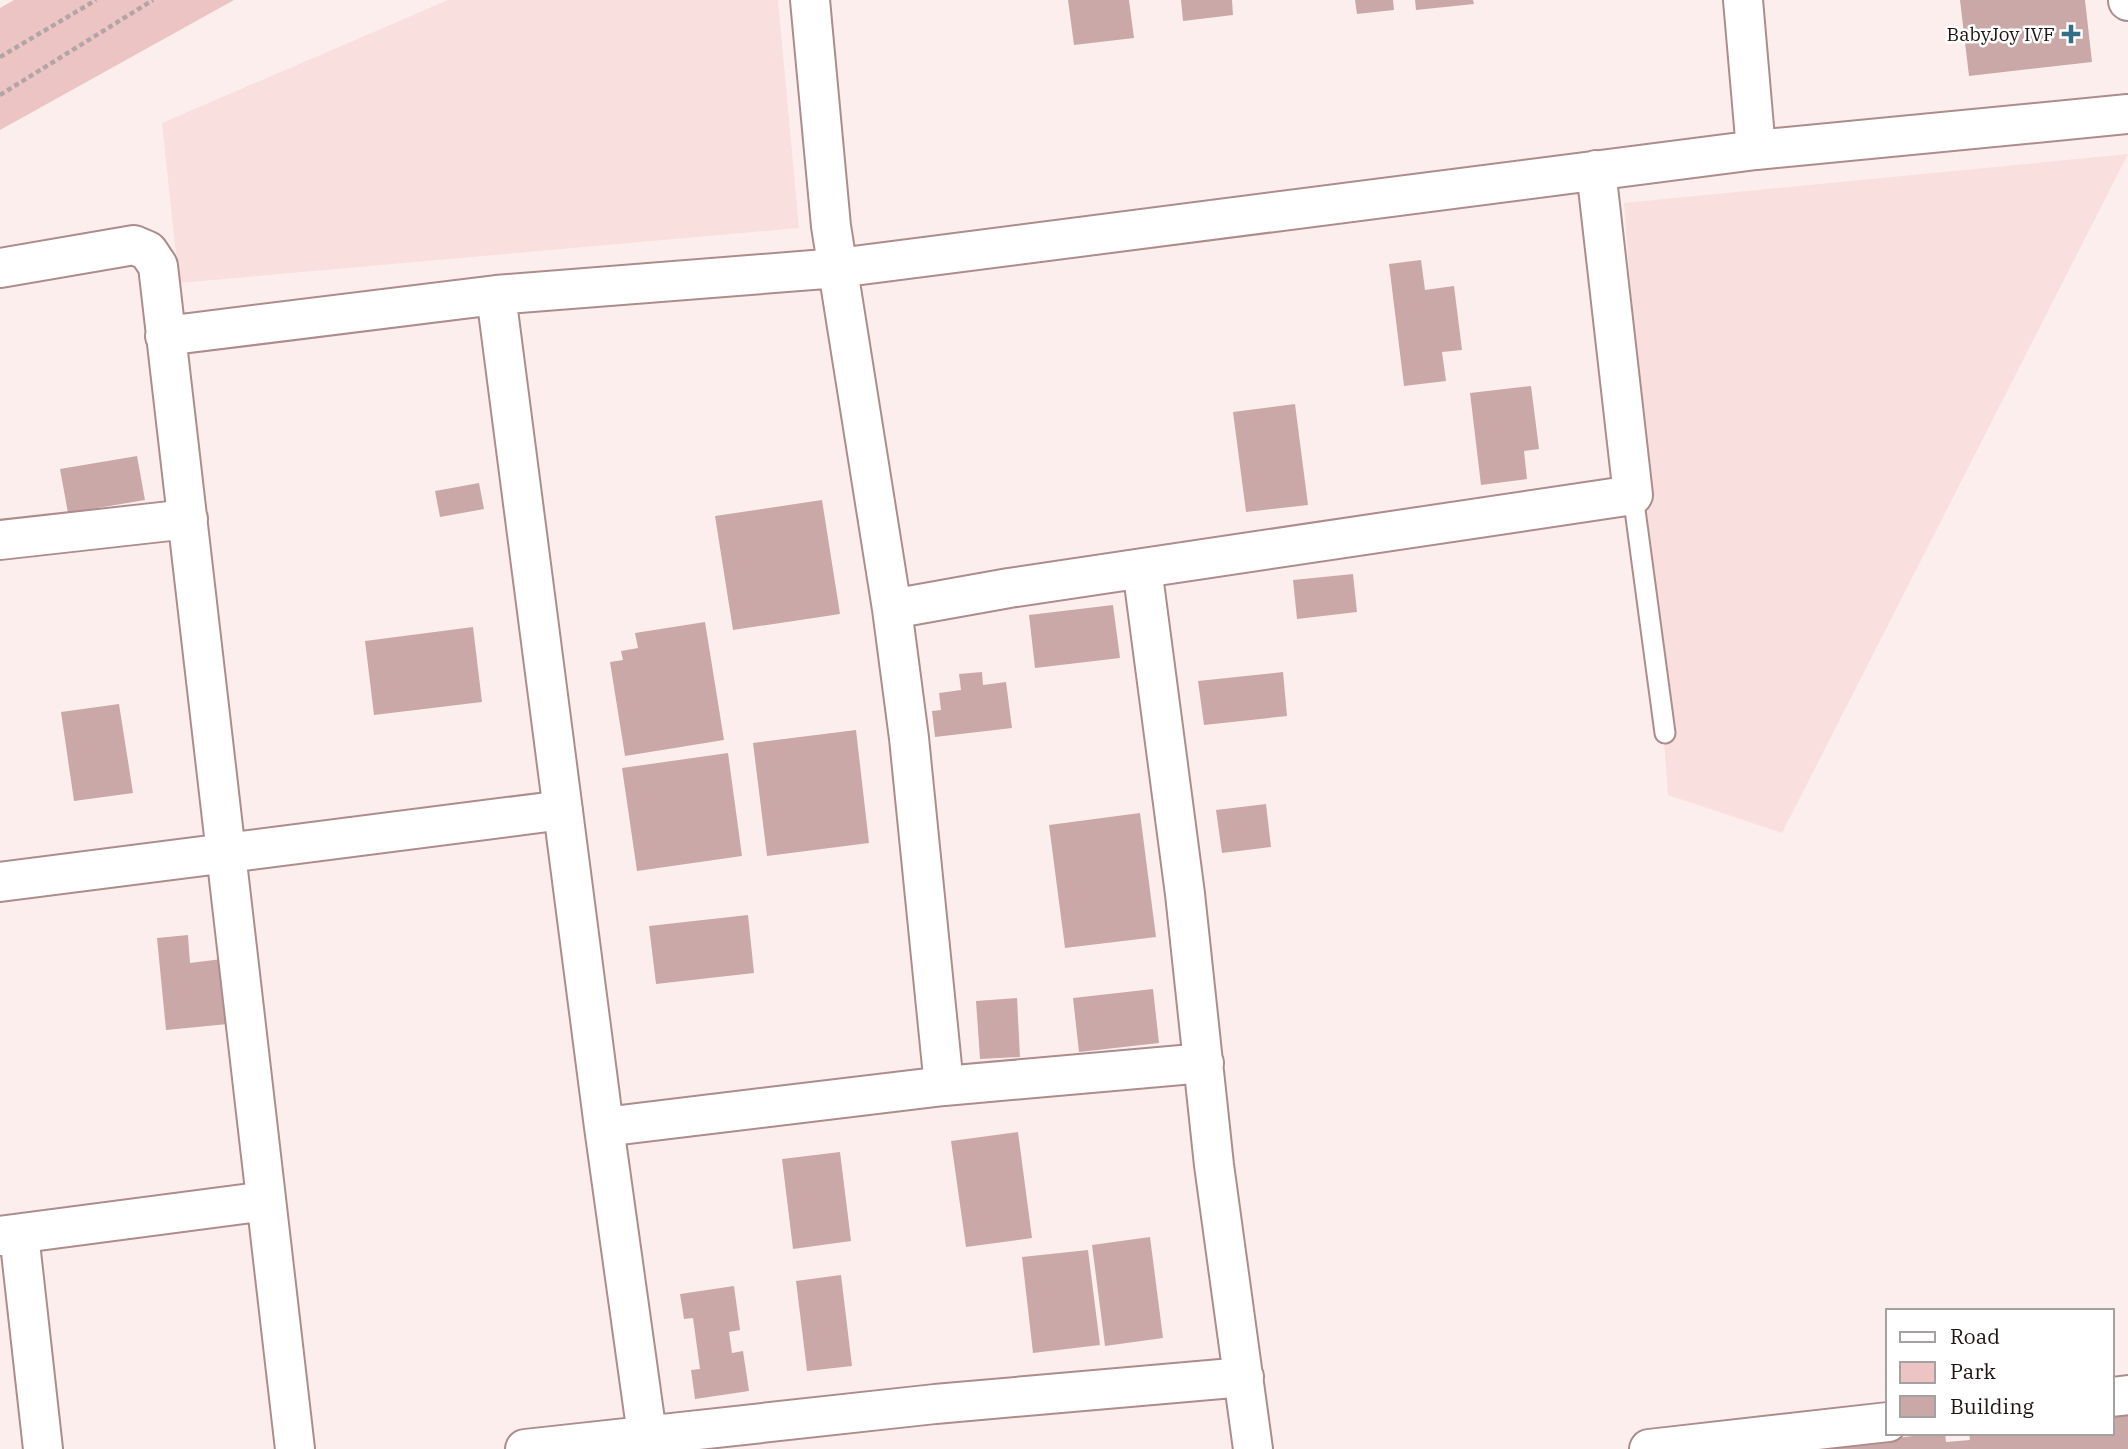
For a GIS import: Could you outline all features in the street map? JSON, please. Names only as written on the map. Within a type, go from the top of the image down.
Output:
[{"type":"street","points":[[810,0],[831,226],[892,609],[909,738],[944,1086]]},
{"type":"street","points":[[1743,0],[1756,150]]},
{"type":"street","points":[[164,336],[496,295],[838,268],[1756,150],[2128,114]]},
{"type":"street","points":[[892,609],[1633,495],[1595,170]]},
{"type":"street","points":[[0,268],[134,245],[148,251],[158,266],[295,1449]]},
{"type":"street","points":[[496,295],[604,1128],[648,1443]]},
{"type":"street","points":[[0,540],[188,519]]},
{"type":"street","points":[[1142,569],[1185,894],[1214,1165],[1253,1449]]},
{"type":"street","points":[[0,882],[563,810]]},
{"type":"street","points":[[604,1128],[944,1086],[1204,1063]]},
{"type":"street","points":[[43,1449],[9,1235],[266,1201]]},
{"type":"street","points":[[525,1449],[648,1443],[936,1404],[1244,1377]]},
{"type":"street","points":[[1649,1449],[1886,1422]]},
{"type":"lane","points":[[1633,495],[1665,733]]},
{"type":"path","points":[[0,57],[96,0]]},
{"type":"path","points":[[0,95],[153,0]]},
{"type":"shaded area","points":[[448,0],[778,0],[799,228],[179,283],[162,123]]},
{"type":"shaded area","points":[[2128,154],[1782,833],[1668,795],[1624,203]]},
{"type":"green space","points":[[14,0],[234,0],[0,130],[0,8]]},
{"type":"building","points":[[1068,0],[1129,0],[1134,38],[1074,45]]},
{"type":"building","points":[[1181,0],[1232,0],[1233,15],[1183,21]]},
{"type":"building","points":[[1355,0],[1393,0],[1394,10],[1357,14]]},
{"type":"building","points":[[1415,0],[1473,0],[1474,4],[1416,10]]},
{"type":"building","points":[[1960,0],[2085,0],[2092,62],[1969,76]]},
{"type":"building","points":[[1421,260],[1425,290],[1454,286],[1462,350],[1442,352],[1446,381],[1404,386],[1389,264]]},
{"type":"building","points":[[1531,386],[1539,449],[1524,451],[1527,479],[1481,485],[1470,393]]},
{"type":"building","points":[[1295,404],[1308,505],[1246,512],[1233,412]]},
{"type":"building","points":[[137,456],[145,500],[68,513],[60,469]]},
{"type":"building","points":[[479,483],[484,509],[440,517],[435,491]]},
{"type":"building","points":[[822,500],[840,614],[733,630],[715,516]]},
{"type":"building","points":[[1353,574],[1357,612],[1297,619],[1293,580]]},
{"type":"building","points":[[1113,605],[1120,658],[1035,668],[1029,615]]},
{"type":"building","points":[[705,622],[724,740],[625,756],[610,662],[623,660],[621,651],[638,648],[635,633]]},
{"type":"building","points":[[473,627],[482,702],[374,715],[365,641]]},
{"type":"building","points":[[982,672],[983,685],[1006,682],[1012,728],[935,737],[932,711],[941,710],[939,693],[961,690],[959,674]]},
{"type":"building","points":[[1283,672],[1287,716],[1204,725],[1198,681]]},
{"type":"building","points":[[119,704],[133,793],[74,801],[61,712]]},
{"type":"building","points":[[856,730],[869,843],[767,856],[753,743]]},
{"type":"building","points":[[728,753],[742,856],[637,871],[622,768]]},
{"type":"building","points":[[1266,804],[1271,847],[1222,853],[1216,810]]},
{"type":"building","points":[[1140,813],[1156,937],[1065,948],[1049,825]]},
{"type":"building","points":[[748,915],[754,973],[656,984],[649,926]]},
{"type":"building","points":[[188,935],[190,963],[222,959],[228,1024],[166,1030],[157,938]]},
{"type":"building","points":[[1153,989],[1159,1043],[1079,1052],[1073,998]]},
{"type":"building","points":[[1017,998],[1020,1057],[980,1059],[976,1001]]},
{"type":"building","points":[[1018,1132],[1032,1238],[966,1247],[951,1141]]},
{"type":"building","points":[[840,1152],[851,1241],[793,1249],[782,1159]]},
{"type":"building","points":[[1150,1237],[1163,1338],[1105,1346],[1092,1245]]},
{"type":"building","points":[[1088,1250],[1100,1345],[1033,1353],[1022,1257]]},
{"type":"building","points":[[841,1275],[852,1366],[807,1371],[796,1281]]},
{"type":"building","points":[[734,1286],[740,1330],[729,1332],[732,1353],[743,1351],[749,1391],[695,1399],[691,1370],[700,1369],[693,1318],[684,1319],[680,1294]]},
{"type":"building","points":[[2128,1410],[2128,1449],[1808,1449],[1921,1435],[1945,1435],[1946,1442],[1970,1440],[1969,1435],[2114,1435],[2114,1411]]},
{"type":"place","name":"BabyJoy IVF","points":[[2071,34]]}]
